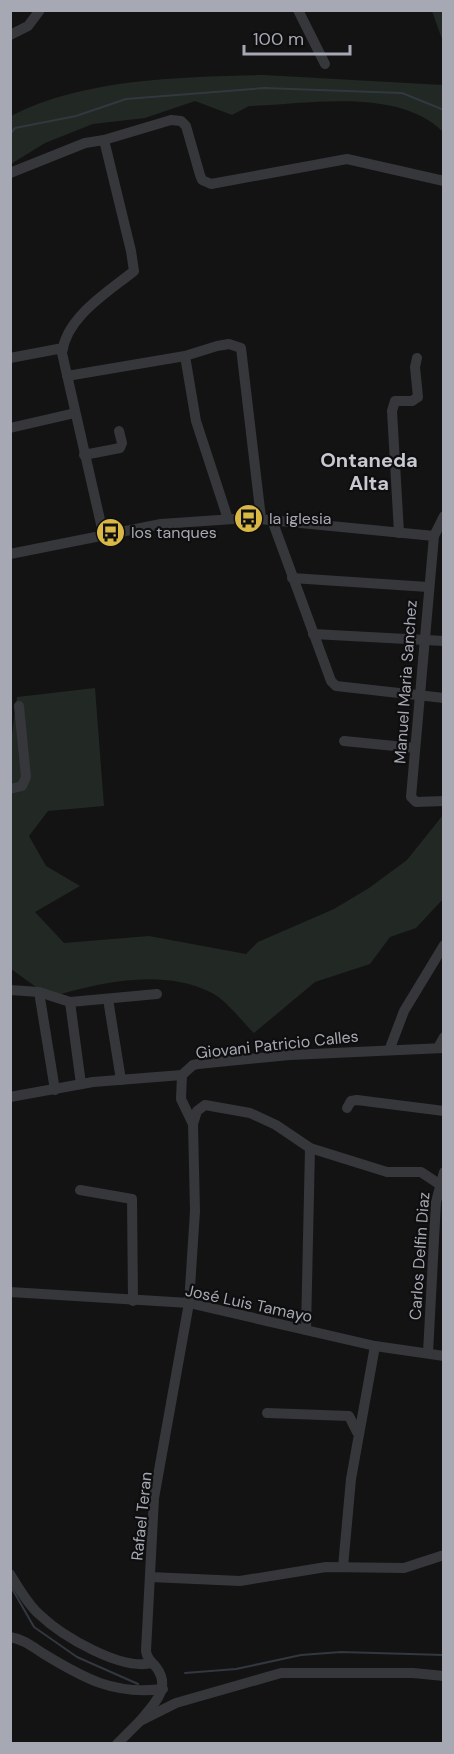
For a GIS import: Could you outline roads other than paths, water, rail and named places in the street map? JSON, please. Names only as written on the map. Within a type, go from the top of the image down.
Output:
[{"type":"street","points":[[10,35],[28,26],[40,10]]},
{"type":"street","points":[[298,10],[325,64]]},
{"type":"street","points":[[10,173],[85,143],[104,140],[171,120],[181,121],[186,126],[202,180],[211,184],[347,159],[444,181]]},
{"type":"street","points":[[103,533],[67,376],[63,348],[78,320],[134,271],[104,140]]},
{"type":"street","points":[[67,376],[185,356],[229,344],[241,348],[267,519],[332,681],[341,688],[444,698]]},
{"type":"street","points":[[10,358],[63,348]]},
{"type":"street","points":[[185,356],[196,421],[228,519]]},
{"type":"street","points":[[399,533],[392,411],[395,401],[412,401],[418,397],[415,367],[417,358]]},
{"type":"street","points":[[10,428],[75,413]]},
{"type":"street","points":[[84,454],[120,448],[119,431]]},
{"type":"street","name":"Manuel Maria Sanchez","points":[[444,516],[434,536],[428,587],[412,799],[416,802],[444,801]]},
{"type":"street","points":[[10,554],[103,533],[161,524],[228,519],[267,519],[434,536]]},
{"type":"street","points":[[292,578],[428,587]]},
{"type":"street","points":[[313,634],[444,641]]},
{"type":"street","points":[[10,789],[22,786],[26,777],[19,706]]},
{"type":"street","points":[[344,741],[415,748]]},
{"type":"street","points":[[390,1048],[404,1011],[444,945]]},
{"type":"street","points":[[10,990],[39,992],[70,1002],[157,994]]},
{"type":"street","points":[[39,992],[55,1090]]},
{"type":"street","points":[[108,999],[121,1080]]},
{"type":"street","points":[[70,1002],[81,1084]]},
{"type":"street","points":[[441,1048],[444,1037]]},
{"type":"street","name":"Giovani Patricio Calles","points":[[10,1098],[81,1084],[182,1075],[193,1065],[198,1064],[390,1048],[441,1048]]},
{"type":"street","points":[[182,1075],[182,1105],[193,1124]]},
{"type":"street","points":[[347,1108],[351,1101],[357,1100],[444,1111]]},
{"type":"street","name":"Carlos Delfin Diaz","points":[[182,1105],[205,1105],[250,1113],[276,1125],[310,1148],[387,1172],[421,1172],[439,1184],[438,1278],[428,1353]]},
{"type":"street","points":[[193,1124],[197,1111],[205,1105]]},
{"type":"street","name":"Rafael Teran","points":[[163,1689],[163,1679],[146,1651],[154,1498],[189,1303],[195,1210],[193,1124]]},
{"type":"street","points":[[306,1330],[310,1148]]},
{"type":"street","points":[[439,1184],[444,1172]]},
{"type":"street","points":[[80,1190],[132,1199],[134,1301]]},
{"type":"street","name":"José Luis Tamayo","points":[[10,1292],[189,1303],[375,1346],[444,1356]]},
{"type":"street","points":[[343,1567],[351,1479],[375,1346]]},
{"type":"street","points":[[267,1413],[349,1416],[358,1436]]},
{"type":"street","points":[[150,1577],[240,1581],[318,1568],[404,1568],[444,1555]]},
{"type":"street","points":[[10,1574],[38,1614],[70,1639],[113,1658],[143,1665],[152,1663]]},
{"type":"street","points":[[10,1637],[29,1644],[86,1678],[114,1688],[142,1692],[163,1689]]},
{"type":"street","points":[[140,1721],[176,1703],[281,1673],[413,1673],[444,1676]]},
{"type":"street","points":[[117,1743],[140,1721],[163,1689]]},
{"type":"waterway","points":[[10,134],[15,128],[76,116],[126,99],[264,88],[402,93],[444,110]]},
{"type":"waterway","points":[[10,1585],[34,1627],[77,1657],[138,1684]]},
{"type":"waterway","points":[[185,1673],[236,1669],[301,1655],[341,1652],[444,1655]]},
{"type":"place","name":"la iglesia","points":[[248,518]]},
{"type":"place","name":"los tanques","points":[[110,532]]},
{"type":"district","name":"Ontaneda Alta","points":[[369,472]]}]
